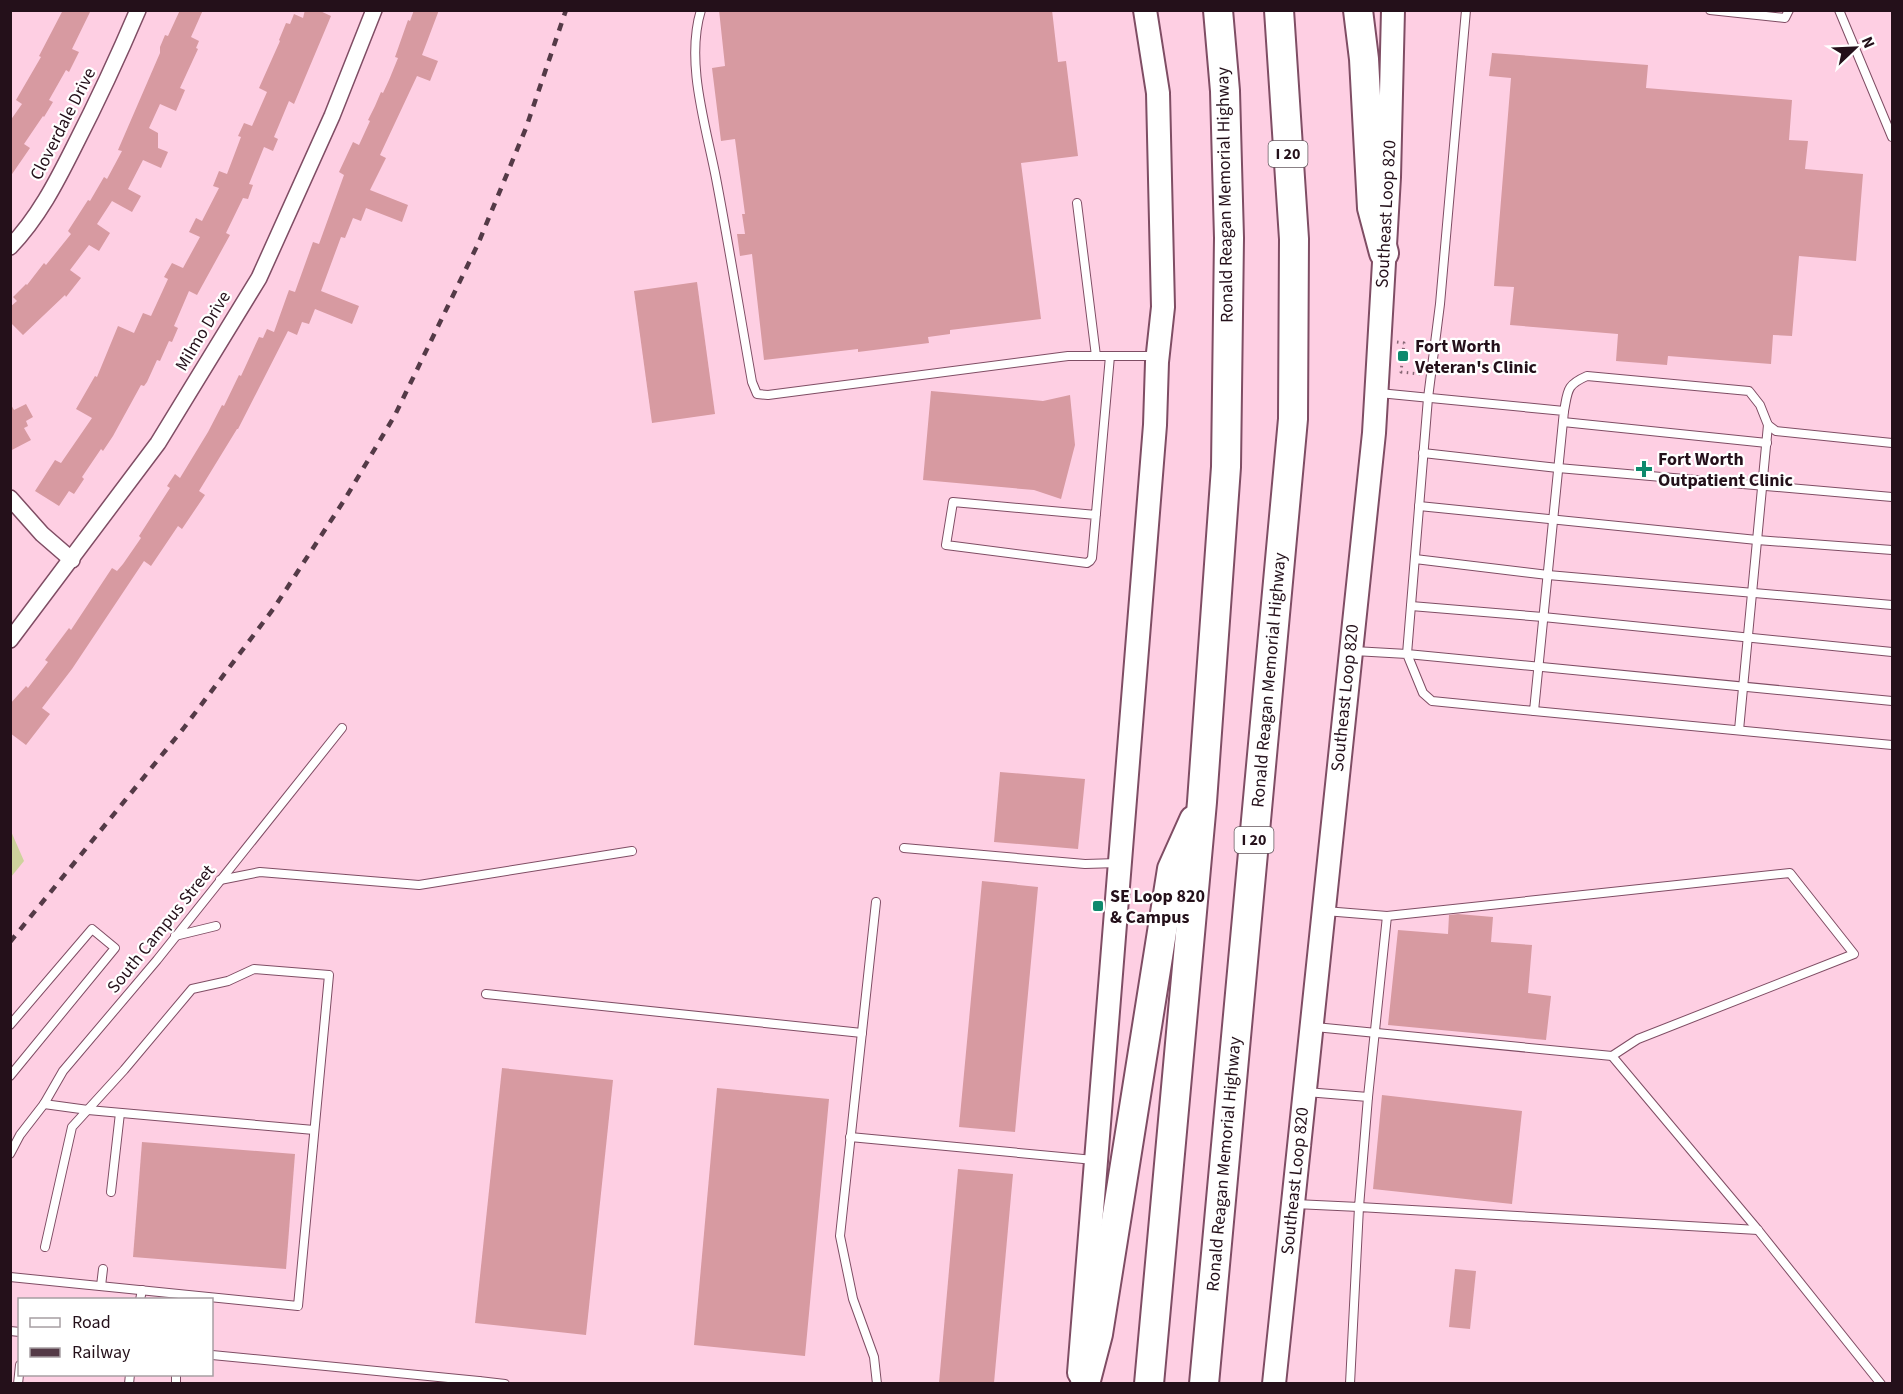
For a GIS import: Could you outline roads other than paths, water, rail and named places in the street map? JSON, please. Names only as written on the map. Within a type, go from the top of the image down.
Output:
[{"type":"highway","name":"Ronald Reagan Memorial Highway","points":[[1149,1383],[1202,802],[1225,490],[1228,376],[1227,161],[1218,10]]},
{"type":"highway","name":"Ronald Reagan Memorial Highway","points":[[1204,1383],[1293,419],[1294,239],[1279,10]]},
{"type":"highway","points":[[1358,10],[1364,59],[1372,208],[1384,253]]},
{"type":"highway","points":[[1085,1383],[1100,1322],[1172,869],[1202,802]]},
{"type":"main road","points":[[1079,1383],[1163,307],[1158,93],[1145,10]]},
{"type":"main road","name":"Southeast Loop 820","points":[[1274,1383],[1377,393],[1389,177],[1393,10]]},
{"type":"street","name":"Cloverdale Drive","points":[[10,247],[27,230],[53,190],[102,92],[138,10]]},
{"type":"street","name":"Milmo Drive","points":[[10,640],[158,443],[259,278],[332,116],[374,10]]},
{"type":"street","points":[[10,498],[42,534],[72,560]]},
{"type":"lane","points":[[700,10],[695,28],[698,88],[752,382],[757,394],[768,395],[1068,356],[1158,356]]},
{"type":"lane","points":[[1466,10],[1440,304],[1428,398],[1407,654],[1424,693],[1432,701],[1893,745]]},
{"type":"lane","points":[[1710,10],[1785,18],[1788,10]]},
{"type":"lane","points":[[1839,10],[1893,137]]},
{"type":"lane","points":[[1077,203],[1096,356]]},
{"type":"lane","points":[[1096,515],[953,502],[946,545],[1087,563],[1090,561],[1092,558],[1096,515],[1110,356]]},
{"type":"lane","points":[[1534,711],[1568,388],[1575,381],[1587,376],[1749,391],[1760,405],[1768,425],[1739,730]]},
{"type":"lane","points":[[1377,393],[1564,411]]},
{"type":"lane","points":[[1563,422],[1767,443]]},
{"type":"lane","points":[[1768,425],[1776,431],[1893,442]]},
{"type":"lane","points":[[1423,453],[1558,468],[1893,497]]},
{"type":"lane","points":[[1419,506],[1757,540],[1893,550]]},
{"type":"lane","points":[[1415,559],[1548,575],[1893,605]]},
{"type":"lane","points":[[1411,606],[1893,652]]},
{"type":"lane","points":[[1350,651],[1539,666],[1743,688],[1893,701]]},
{"type":"lane","name":"South Campus Street","points":[[10,1154],[63,1071],[342,728]]},
{"type":"lane","points":[[904,848],[1085,864],[1120,863]]},
{"type":"lane","points":[[220,880],[260,872],[419,885],[632,851]]},
{"type":"lane","points":[[1311,1027],[1612,1056],[1638,1039],[1854,954],[1790,873],[1387,916],[1323,911]]},
{"type":"lane","points":[[876,902],[840,1236],[853,1299],[874,1357],[877,1383]]},
{"type":"lane","points":[[1350,1383],[1359,1207],[1387,916]]},
{"type":"lane","points":[[175,936],[216,926]]},
{"type":"lane","points":[[10,1025],[92,929],[115,948],[10,1076]]},
{"type":"lane","points":[[10,1277],[298,1306],[329,975],[254,969],[228,981],[192,989],[72,1127],[45,1247]]},
{"type":"lane","points":[[486,994],[862,1033]]},
{"type":"lane","points":[[1612,1056],[1758,1230],[1881,1383]]},
{"type":"lane","points":[[1304,1092],[1368,1097]]},
{"type":"lane","points":[[44,1104],[314,1130]]},
{"type":"lane","points":[[111,1192],[120,1113]]},
{"type":"lane","points":[[850,1137],[1096,1160]]},
{"type":"lane","points":[[1292,1204],[1758,1230]]},
{"type":"lane","points":[[101,1286],[103,1269]]},
{"type":"lane","points":[[140,1298],[142,1290]]},
{"type":"lane","points":[[213,1355],[505,1383]]},
{"type":"railway","points":[[10,942],[183,729],[274,608],[345,499],[395,415],[478,244],[526,128],[566,10]]},
{"type":"place","name":"Fort Worth Veteran's Clinic","points":[[1403,356]]},
{"type":"place","name":"Fort Worth Outpatient Clinic","points":[[1644,469]]},
{"type":"place","name":"SE Loop 820 & Campus","points":[[1098,906]]}]
